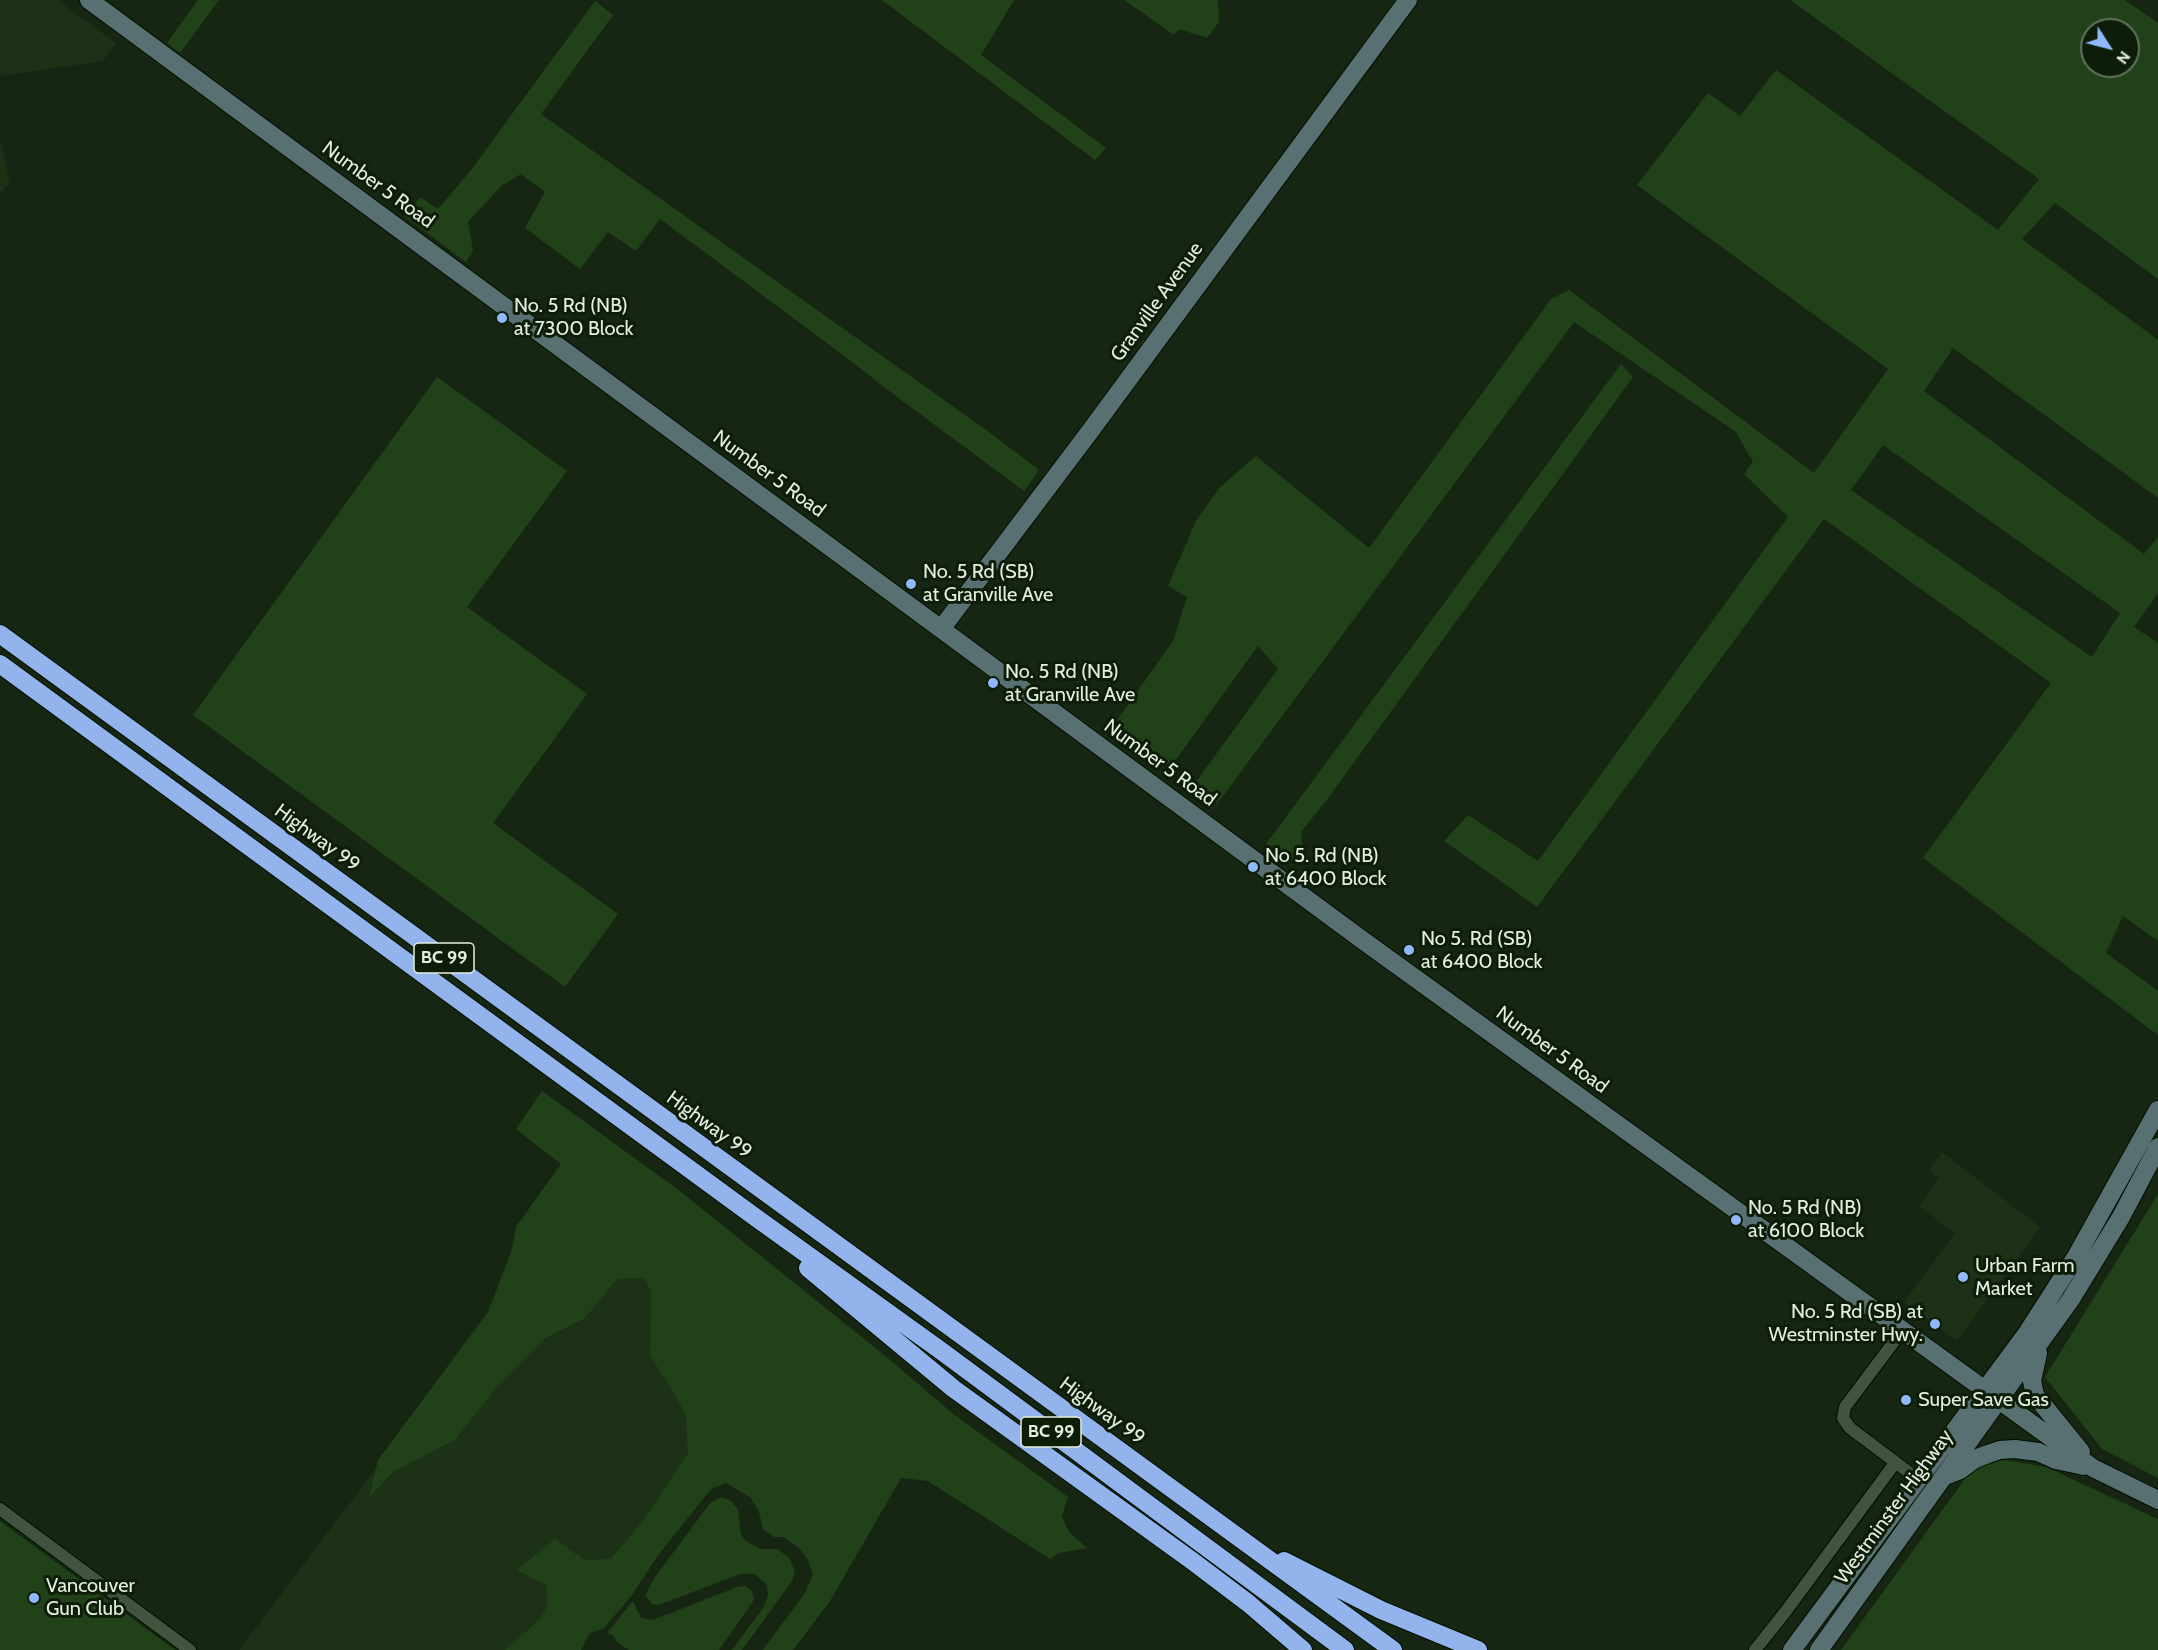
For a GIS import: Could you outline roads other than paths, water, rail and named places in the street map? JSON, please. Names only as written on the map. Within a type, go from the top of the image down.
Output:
[{"type":"highway","name":"Highway 99","points":[[0,634],[1393,1650]]},
{"type":"highway","name":"BC 99","points":[[0,664],[940,1350],[1345,1650]]},
{"type":"highway","points":[[755,1217],[798,1261],[954,1389],[1191,1560],[1248,1603],[1303,1650]]},
{"type":"highway","points":[[1252,1548],[1287,1562],[1381,1611],[1478,1650]]},
{"type":"main road","name":"Number 5 Road","points":[[89,0],[1371,946],[1902,1331],[2093,1468],[2158,1500]]},
{"type":"main road","name":"Granville Avenue","points":[[941,629],[1408,0]]},
{"type":"main road","name":"Westminster Highway","points":[[1819,1650],[1945,1475],[2027,1332],[2077,1255],[2158,1110]]},
{"type":"main road","name":"Westminster Highway","points":[[1792,1650],[1919,1480],[2040,1343],[2101,1251],[2158,1147]]},
{"type":"main road","points":[[2040,1343],[2031,1381],[2035,1395],[2093,1468]]},
{"type":"main road","points":[[1945,1475],[1960,1470],[1988,1454],[2015,1449],[2038,1452],[2056,1460],[2093,1468]]},
{"type":"street","name":"Westminster Highway","points":[[1902,1331],[1843,1412],[1843,1418],[1850,1428],[1919,1480]]},
{"type":"street","name":"Westminster Highway","points":[[1755,1650],[1895,1463]]},
{"type":"street","points":[[0,1509],[190,1650]]},
{"type":"place","name":"No. 5 Rd (NB) at 7300 Block","points":[[502,318]]},
{"type":"place","name":"No. 5 Rd (SB) at Granville Ave","points":[[911,584]]},
{"type":"place","name":"No. 5 Rd (NB) at Granville Ave","points":[[993,683]]},
{"type":"place","name":"No 5. Rd (NB) at 6400 Block","points":[[1253,867]]},
{"type":"place","name":"No 5. Rd (SB) at 6400 Block","points":[[1409,950]]},
{"type":"place","name":"No. 5 Rd (NB) at 6100 Block","points":[[1736,1220]]},
{"type":"place","name":"Urban Farm Market","points":[[1963,1277]]},
{"type":"place","name":"No. 5 Rd (SB) at Westminster Hwy.","points":[[1935,1324]]},
{"type":"place","name":"Super Save Gas","points":[[1906,1400]]},
{"type":"place","name":"Vancouver Gun Club","points":[[34,1598]]}]
